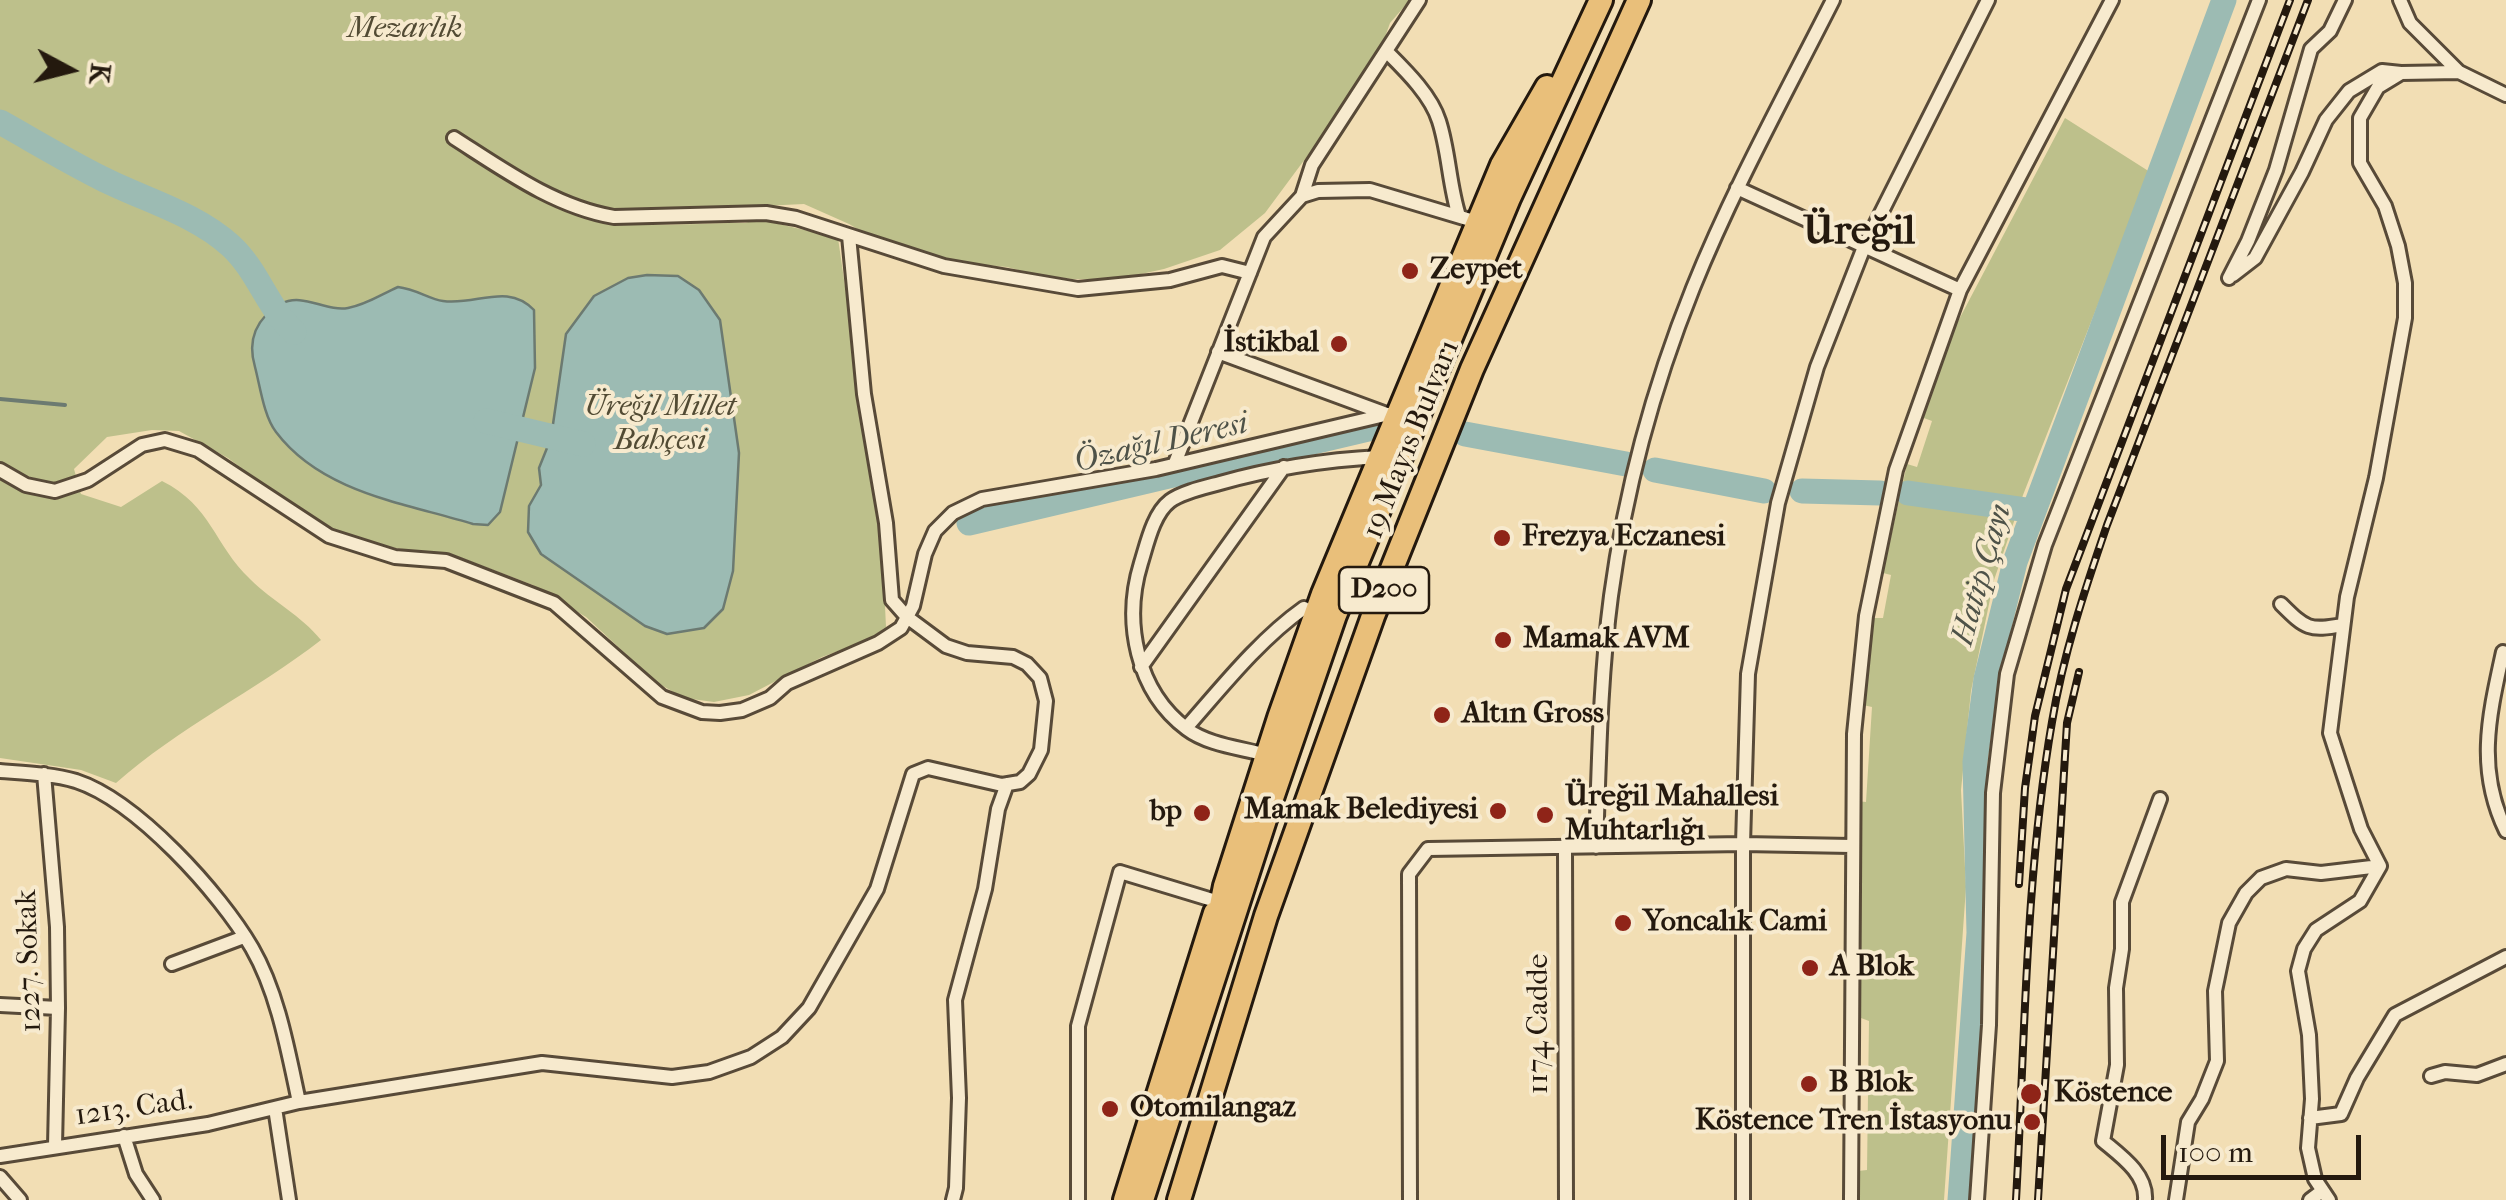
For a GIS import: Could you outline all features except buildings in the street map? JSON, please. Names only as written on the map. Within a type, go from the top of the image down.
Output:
[{"type":"highway","name":"19 Mayıs Bulvarı","points":[[1142,1200],[1335,615],[1509,198],[1601,0]]},
{"type":"highway","name":"19 Mayıs Bulvarı","points":[[1179,1200],[1266,916],[1373,616],[1472,369],[1639,0]]},
{"type":"highway","points":[[1125,1200],[1266,755],[1392,416],[1423,352],[1468,219],[1542,94],[1586,32]]},
{"type":"highway","points":[[1423,352],[1430,386]]},
{"type":"highway","points":[[1198,1024],[1222,894]]},
{"type":"street","points":[[1175,463],[1264,236],[1302,196],[1312,165],[1419,0]]},
{"type":"street","points":[[1596,847],[1611,594],[1632,482],[1659,384],[1692,289],[1737,188],[1833,0]]},
{"type":"street","points":[[1743,1200],[1743,844],[1748,674],[1778,503],[1817,367],[1864,247],[1988,0]]},
{"type":"street","points":[[1852,1200],[1854,734],[1866,616],[1896,470],[1960,290],[2112,0]]},
{"type":"street","points":[[1977,1200],[1989,1025],[1993,793],[2007,674],[2045,545],[2258,0]]},
{"type":"street","points":[[2345,0],[2330,30],[2310,50],[2276,170],[2229,278],[2254,258],[2326,120],[2350,91],[2382,71],[2458,72]]},
{"type":"street","points":[[2400,0],[2410,23],[2458,72],[2506,95]]},
{"type":"street","points":[[1386,51],[1409,74],[1439,118],[1450,186],[1468,219]]},
{"type":"street","points":[[2380,866],[2361,830],[2330,733],[2343,625],[2376,478],[2405,318],[2405,283],[2398,246],[2385,206],[2360,163],[2360,118],[2378,86],[2401,73]]},
{"type":"street","points":[[454,138],[554,198],[614,218],[766,214],[796,218],[944,266],[1078,289],[1170,280],[1222,266],[1250,273]]},
{"type":"street","points":[[1737,188],[1960,290]]},
{"type":"street","points":[[1302,196],[1318,191],[1370,190],[1468,219]]},
{"type":"street","points":[[849,236],[864,394],[886,523],[892,600],[907,617],[946,646],[968,653],[1013,657],[1027,664],[1040,678],[1046,701],[1041,750],[1030,774],[1020,782],[1007,784],[998,809],[985,889],[955,1000],[959,1098],[953,1200]]},
{"type":"street","points":[[1218,352],[1392,416]]},
{"type":"street","points":[[0,470],[26,485],[54,491],[88,480],[142,445],[165,440],[198,450],[329,536],[395,556],[446,561],[554,603],[662,697],[702,712],[742,710],[770,698],[787,683],[878,643],[902,628],[935,532],[954,513],[982,499],[1175,463],[1392,416]]},
{"type":"street","points":[[1266,755],[1214,741],[1186,728],[1161,704],[1141,667],[1132,623],[1134,586],[1157,518],[1170,501],[1204,488],[1284,467],[1378,457]]},
{"type":"street","points":[[1141,667],[1284,467]]},
{"type":"street","points":[[2281,604],[2304,627],[2343,625]]},
{"type":"street","points":[[1186,728],[1288,619],[1304,608]]},
{"type":"street","points":[[2506,655],[2504,652],[2490,710],[2486,765],[2506,831]]},
{"type":"street","name":"1213. Cad.","points":[[0,1156],[208,1124],[299,1102],[542,1064],[672,1077],[709,1072],[750,1057],[782,1037],[818,994],[877,888],[913,774],[928,768],[1007,784]]},
{"type":"street","points":[[0,771],[44,774],[78,782],[124,806],[190,865],[252,948],[269,989],[299,1102]]},
{"type":"street","name":"1227. Sokak","points":[[44,774],[56,927],[54,1146]]},
{"type":"street","points":[[2145,1200],[2146,1193],[2134,1168],[2103,1141],[2117,1065],[2116,988],[2122,950],[2122,902],[2160,799]]},
{"type":"street","points":[[1410,1200],[1408,874],[1428,850],[1743,844],[1851,846]]},
{"type":"street","name":"1174 Cadde","points":[[1565,848],[1566,1200]]},
{"type":"street","points":[[2310,1200],[2326,1196],[2315,1180],[2308,1148],[2310,1034],[2298,971],[2304,949],[2316,930],[2360,901],[2380,866]]},
{"type":"street","points":[[2176,1200],[2188,1122],[2202,1100],[2217,1061],[2215,990],[2229,923],[2246,894],[2261,878],[2286,869],[2321,873],[2380,866]]},
{"type":"street","points":[[1078,1200],[1078,1026],[1120,872],[1222,894]]},
{"type":"street","points":[[172,964],[244,936]]},
{"type":"street","points":[[2310,1118],[2341,1114],[2357,1078],[2395,1015],[2506,958]]},
{"type":"street","points":[[0,1005],[58,1008]]},
{"type":"street","points":[[2431,1076],[2444,1072],[2477,1074],[2506,1064]]},
{"type":"street","points":[[275,1108],[289,1200]]},
{"type":"street","points":[[124,1136],[136,1174],[152,1200]]},
{"type":"street","points":[[0,1178],[20,1200]]},
{"type":"green space","points":[[0,0],[1410,0],[1390,23],[1380,51],[1328,128],[1265,213],[1220,250],[1164,269],[1118,279],[1072,279],[936,260],[883,244],[804,204],[615,213],[569,210],[608,222],[631,224],[745,223],[758,219],[838,238],[882,543],[886,627],[866,641],[822,657],[749,695],[714,702],[684,698],[656,682],[586,617],[533,585],[462,558],[369,544],[340,535],[298,512],[228,458],[179,431],[152,430],[107,437],[74,469],[81,494],[121,507],[162,481],[179,491],[202,514],[250,579],[321,640],[165,745],[116,783],[81,770],[0,758]]},
{"type":"green space","points":[[2065,118],[2150,172],[2023,495],[1994,580],[1971,691],[1961,790],[1966,887],[1944,1200],[1858,1200],[1858,1171],[1867,1170],[1869,1021],[1861,1018],[1857,801],[1866,802],[1872,707],[1863,705],[1874,618],[1883,618],[1891,575],[1883,573],[1907,464],[1917,467],[1932,421],[1921,417],[1954,329]]},
{"type":"water","points":[[678,276],[699,290],[720,320],[739,453],[733,571],[723,609],[704,628],[667,634],[645,626],[541,554],[528,532],[529,506],[541,485],[539,468],[551,438],[566,334],[594,296],[628,278]]},
{"type":"water","points":[[398,287],[443,301],[513,297],[534,310],[535,368],[500,512],[488,525],[393,502],[341,482],[295,453],[268,418],[252,348],[265,316],[281,304],[297,300],[348,308]]},
{"type":"waterway","name":"Hatip Çayı","points":[[1960,1200],[1979,933],[1975,762],[1986,679],[2015,562],[2224,0]]},
{"type":"waterway","name":"Özağıl Deresi","points":[[0,122],[217,235],[248,266],[294,332]]},
{"type":"waterway","points":[[0,399],[65,405]]},
{"type":"waterway","name":"Özağıl Deresi","points":[[486,421],[583,444]]},
{"type":"waterway","name":"Özağıl Deresi","points":[[969,523],[1368,429]]},
{"type":"waterway","name":"Özağıl Deresi","points":[[1465,434],[1626,464]]},
{"type":"waterway","name":"Özağıl Deresi","points":[[1655,470],[1764,491]]},
{"type":"waterway","name":"Özağıl Deresi","points":[[1802,491],[1880,493]]},
{"type":"waterway","name":"Özağıl Deresi","points":[[1908,493],[2034,511]]},
{"type":"railway","points":[[2019,884],[2025,788],[2035,716],[2066,589],[2290,0]]},
{"type":"railway","points":[[2016,1200],[2036,841],[2062,672],[2107,525],[2308,0]]},
{"type":"railway","points":[[2038,1200],[2067,723],[2079,672]]},
{"type":"place","name":"Zeypet","points":[[1410,271]]},
{"type":"place","name":"İstikbal","points":[[1339,344]]},
{"type":"place","name":"Frezya Eczanesi","points":[[1502,538]]},
{"type":"place","name":"Mamak AVM","points":[[1503,640]]},
{"type":"place","name":"Altın Gross","points":[[1442,715]]},
{"type":"place","name":"Mamak Belediyesi","points":[[1498,811]]},
{"type":"place","name":"bp","points":[[1202,813]]},
{"type":"place","name":"Üreğil Mahallesi Muhtarlığı","points":[[1545,815]]},
{"type":"place","name":"Yoncalık Cami","points":[[1623,923]]},
{"type":"place","name":"A Blok","points":[[1810,968]]},
{"type":"place","name":"B Blok","points":[[1809,1084]]},
{"type":"place","name":"Köstence","points":[[2031,1094]]},
{"type":"place","name":"Otomilangaz","points":[[1110,1109]]},
{"type":"place","name":"Köstence Tren İstasyonu","points":[[2032,1122]]},
{"type":"district","name":"Üreğil","points":[[1859,233]]},
{"type":"park label","name":"Mezarlık","points":[[405,30]]},
{"type":"park label","name":"Üreğil Millet Bahçesi","points":[[660,425]]}]
